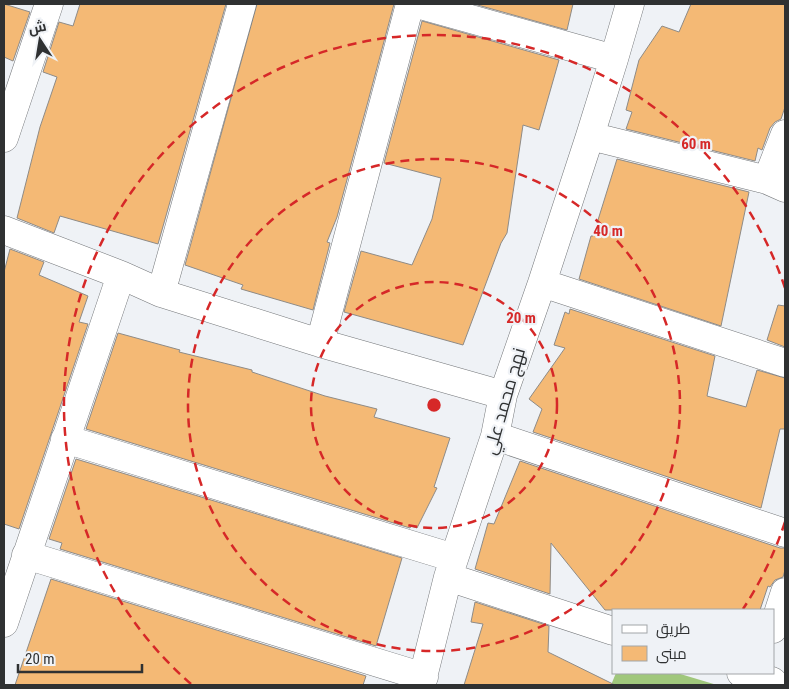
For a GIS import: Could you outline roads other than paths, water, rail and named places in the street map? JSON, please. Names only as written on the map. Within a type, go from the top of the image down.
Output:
[{"type":"street","points":[[161,293],[242,4]]},
{"type":"street","points":[[320,343],[410,4]]},
{"type":"street","points":[[417,4],[614,59]]},
{"type":"street","name":"نهج محمد علي","points":[[422,681],[451,568],[495,436],[503,395],[590,136],[630,4]]},
{"type":"street","points":[[4,138],[43,5]]},
{"type":"street","points":[[590,136],[776,184],[785,134]]},
{"type":"street","points":[[4,230],[161,293],[320,343],[503,395]]},
{"type":"street","points":[[4,623],[9,592],[26,555],[120,275]]},
{"type":"street","points":[[542,283],[785,363]]},
{"type":"street","points":[[495,436],[785,533]]},
{"type":"street","points":[[65,439],[451,568],[612,631]]},
{"type":"street","points":[[26,555],[422,681]]},
{"type":"street","points":[[774,627],[785,592]]}]
